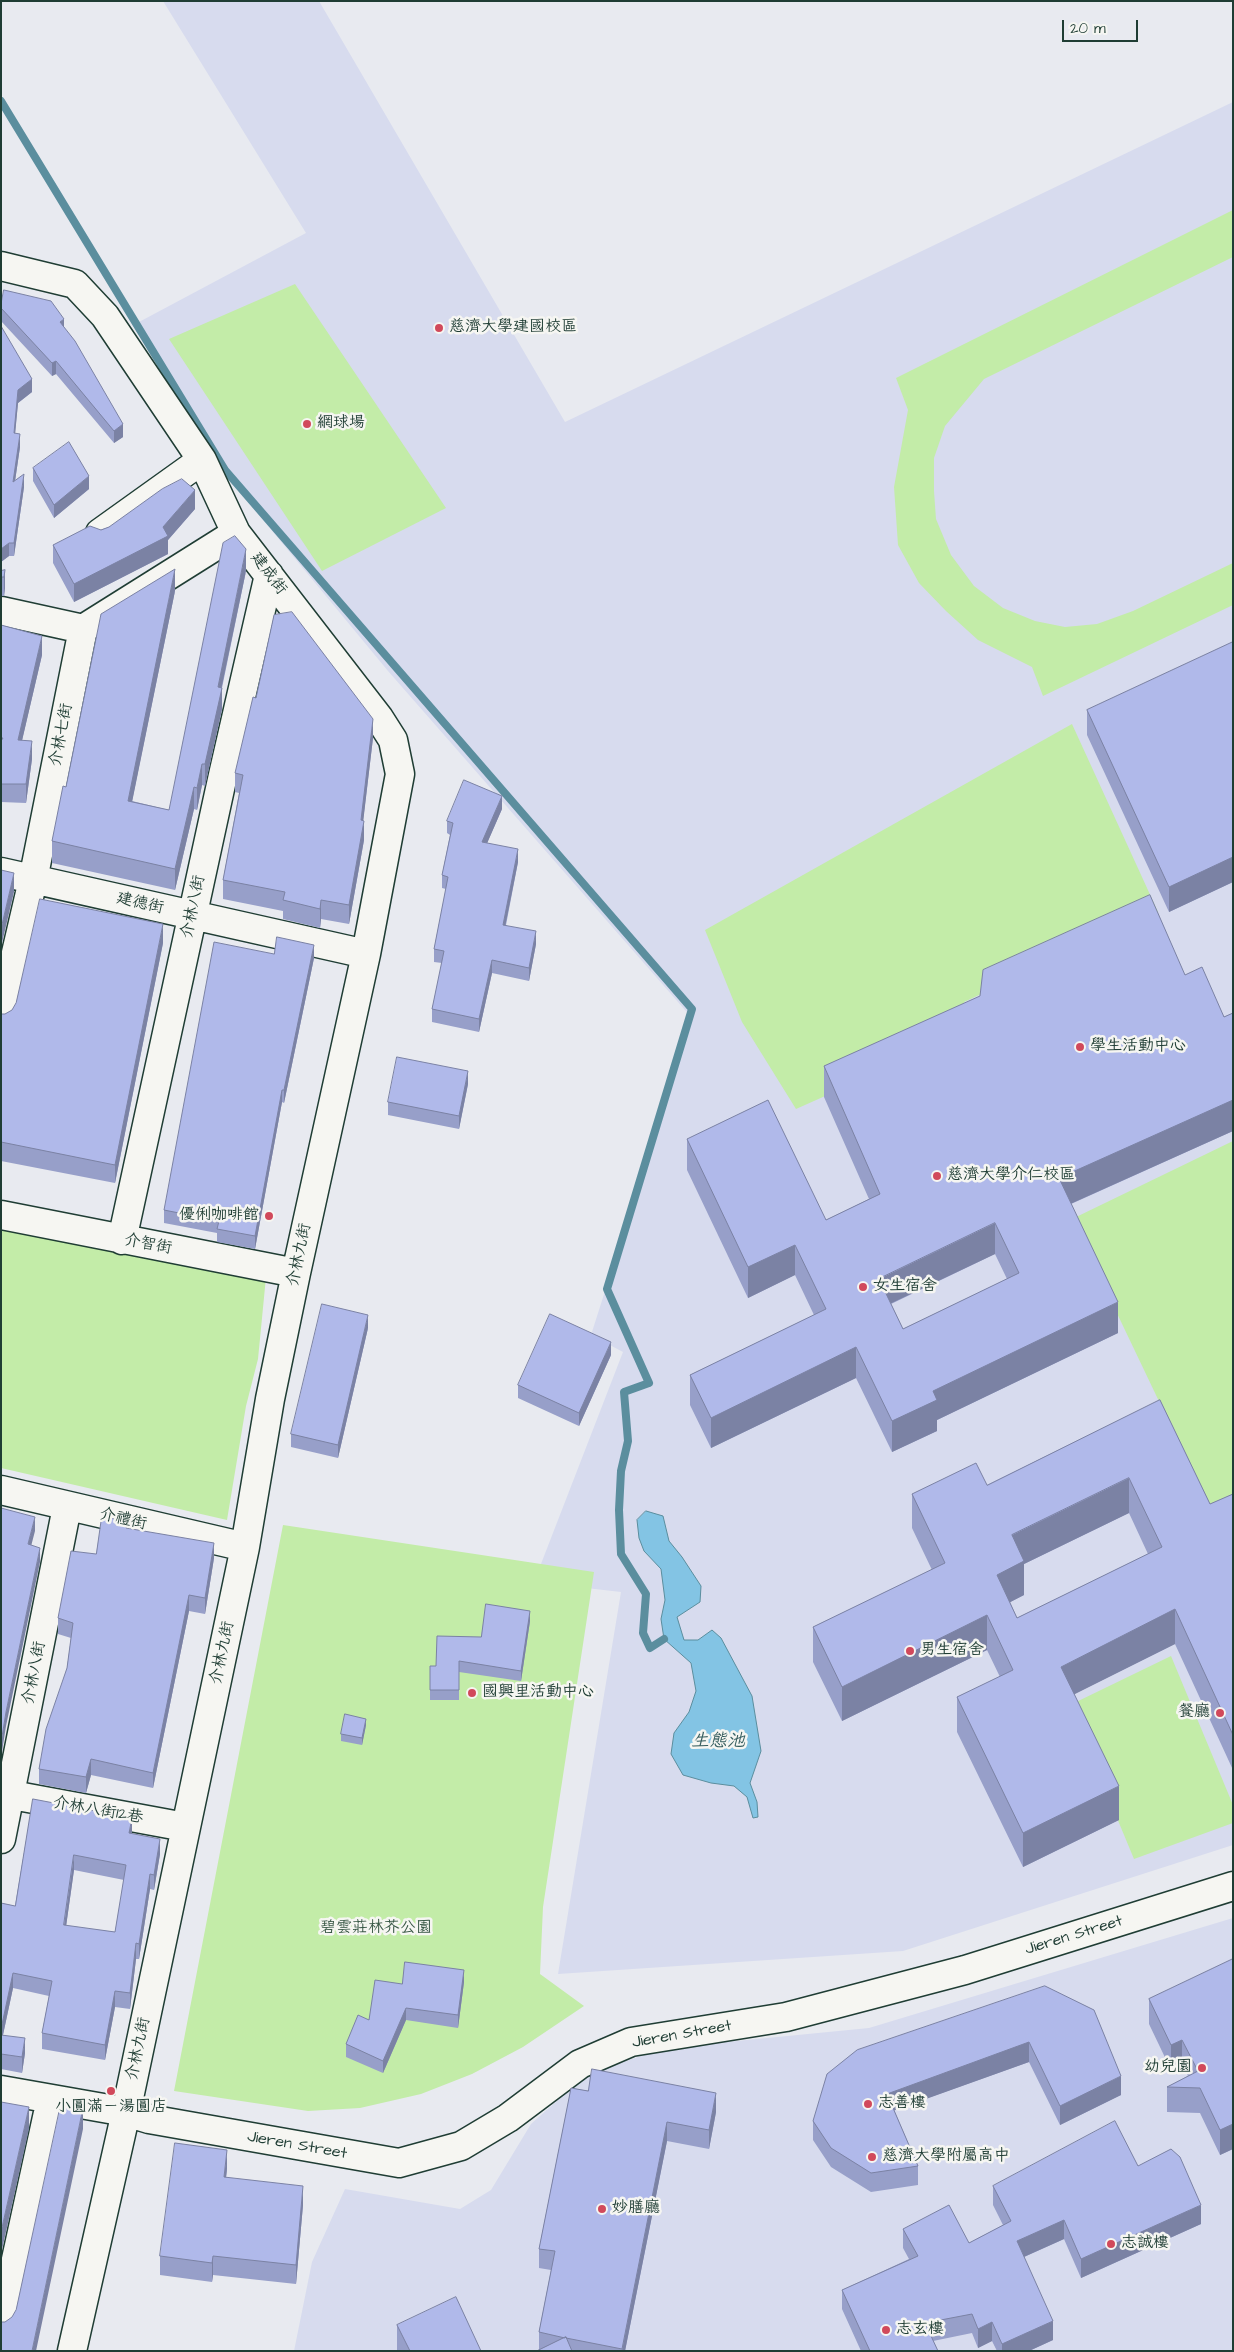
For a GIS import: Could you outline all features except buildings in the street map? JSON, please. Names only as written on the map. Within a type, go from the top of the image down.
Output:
[{"type":"street","name":"建成街","points":[[1,266],[75,284],[105,316],[202,460],[236,532],[380,718],[393,740],[400,774],[366,954]]},
{"type":"street","points":[[100,533],[202,460]]},
{"type":"street","points":[[1,610],[83,629],[236,532]]},
{"type":"street","name":"介林八街","points":[[122,1240],[192,916],[269,575]]},
{"type":"street","name":"介林七街","points":[[1,1017],[33,880],[83,629]]},
{"type":"street","name":"建德街","points":[[1,872],[366,954]]},
{"type":"street","name":"介林九街","points":[[72,2351],[126,2112],[245,1547],[270,1399],[366,954]]},
{"type":"street","name":"介智街","points":[[1,1215],[122,1240],[296,1272]]},
{"type":"street","name":"介禮街","points":[[1,1490],[67,1507],[245,1547]]},
{"type":"street","name":"介林八街","points":[[1,1839],[6,1794],[67,1507]]},
{"type":"street","name":"介林八街12巷","points":[[6,1794],[185,1827]]},
{"type":"street","name":"Jieren Street","points":[[1,2090],[126,2112],[149,2119],[399,2163],[461,2146],[508,2118],[580,2064],[631,2042],[786,2017],[965,1970],[1233,1886]]},
{"type":"street","points":[[1,2328],[51,2099]]},
{"type":"shaded area","name":"慈濟大學介仁校區","points":[[163,1],[319,1],[565,422],[1233,102],[1233,1845],[903,1951],[558,1974],[621,1592],[534,1582],[623,1352],[591,1335],[692,1018],[388,671],[249,503],[139,322],[306,233]]},
{"type":"shaded area","name":"慈濟大學附屬高中","points":[[1233,1918],[1233,2351],[294,2351],[312,2262],[345,2189],[460,2209],[491,2190],[531,2124],[587,2074],[665,2048],[869,2028]]},
{"type":"green space","points":[[1233,210],[1233,257],[984,379],[945,426],[934,458],[936,519],[951,555],[974,586],[1003,608],[1035,621],[1065,627],[1097,624],[1133,611],[1233,563],[1233,605],[1043,696],[1032,667],[978,640],[946,611],[919,583],[898,545],[894,487],[908,410],[896,378]]},
{"type":"green space","name":"網球場","points":[[295,284],[446,508],[322,571],[169,339]]},
{"type":"green space","points":[[1072,724],[1158,912],[964,1002],[980,1027],[796,1109],[742,1022],[705,930]]},
{"type":"green space","points":[[1233,1141],[1233,1519],[1218,1525],[1072,1219]]},
{"type":"green space","points":[[1,1226],[87,1246],[266,1277],[258,1359],[246,1406],[227,1520],[1,1468]]},
{"type":"green space","name":"碧雲莊林芥公園","points":[[283,1525],[594,1572],[543,1907],[540,1974],[584,2006],[523,2047],[472,2074],[421,2094],[360,2108],[308,2111],[174,2091]]},
{"type":"green space","points":[[1171,1656],[1233,1805],[1233,1823],[1134,1859],[1070,1705]]},
{"type":"water","name":"生態池","points":[[646,1511],[663,1516],[669,1541],[701,1586],[700,1602],[677,1617],[684,1640],[698,1640],[712,1630],[721,1638],[752,1696],[761,1751],[750,1783],[757,1802],[758,1817],[753,1818],[747,1797],[734,1786],[711,1783],[683,1775],[671,1754],[674,1733],[689,1712],[696,1691],[691,1663],[664,1639],[661,1619],[665,1600],[661,1569],[644,1551],[639,1538],[637,1520]]},
{"type":"waterway","points":[[1,101],[225,470],[692,1009],[607,1289],[649,1383],[624,1392],[628,1441],[621,1471],[619,1510],[621,1554],[646,1594],[643,1633],[650,1648],[664,1639]]},
{"type":"place","name":"慈濟大學建國校區","points":[[439,328]]},
{"type":"place","name":"網球場","points":[[307,424]]},
{"type":"place","name":"學生活動中心","points":[[1080,1047]]},
{"type":"place","name":"慈濟大學介仁校區","points":[[937,1176]]},
{"type":"place","name":"優俐咖啡館","points":[[269,1216]]},
{"type":"place","name":"女生宿舍","points":[[863,1287]]},
{"type":"place","name":"男生宿舍","points":[[910,1651]]},
{"type":"place","name":"國興里活動中心","points":[[472,1693]]},
{"type":"place","name":"餐廳","points":[[1220,1713]]},
{"type":"place","name":"幼兒園","points":[[1202,2068]]},
{"type":"place","name":"小圓滿－湯圓店","points":[[111,2091]]},
{"type":"place","name":"志善樓","points":[[868,2104]]},
{"type":"place","name":"慈濟大學附屬高中","points":[[872,2157]]},
{"type":"place","name":"妙膳廳","points":[[602,2209]]},
{"type":"place","name":"志誠樓","points":[[1111,2244]]},
{"type":"place","name":"志玄樓","points":[[886,2330]]}]
